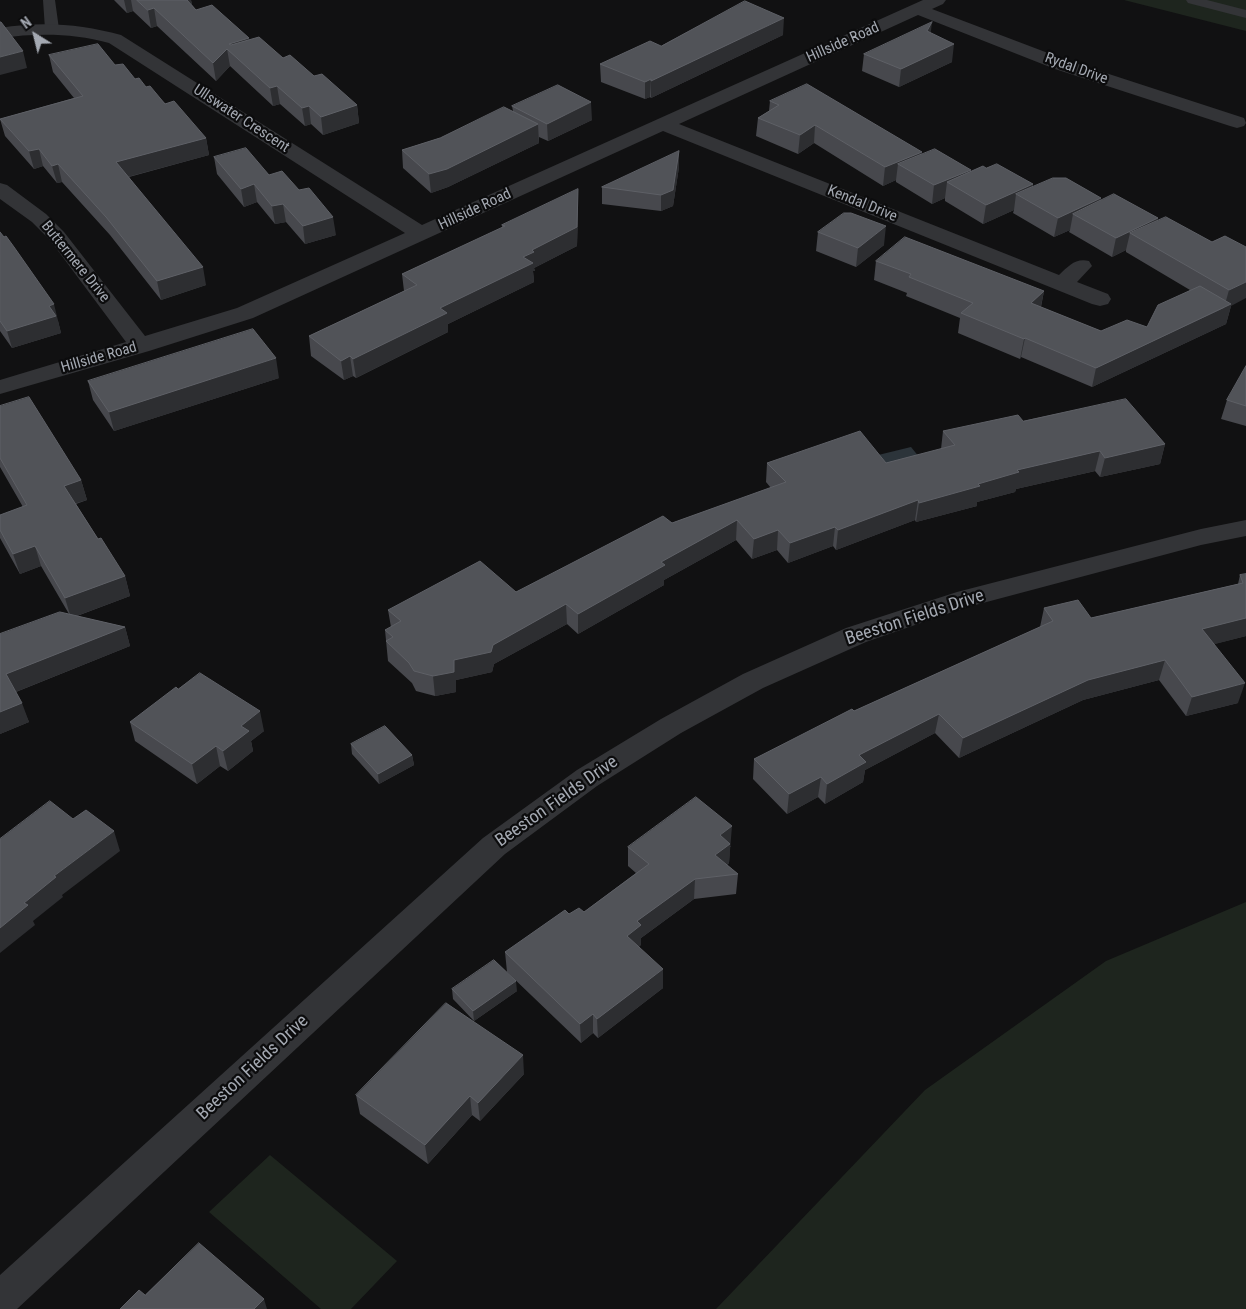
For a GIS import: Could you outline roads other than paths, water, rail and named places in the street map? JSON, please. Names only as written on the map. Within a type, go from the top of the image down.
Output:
[{"type":"street","name":"Hillside Road","points":[[0,387],[141,346],[245,313],[937,0]]},
{"type":"street","name":"Rydal Drive","points":[[917,9],[1087,74],[1238,122]]},
{"type":"street","name":"Ullswater Crescent","points":[[0,33],[18,29],[52,29],[81,31],[116,39],[421,234]]},
{"type":"street","name":"Kendal Drive","points":[[662,124],[1100,300]]},
{"type":"street","name":"Buttermere Drive","points":[[0,189],[40,218],[57,236],[141,346]]},
{"type":"street","points":[[1062,284],[1081,266]]},
{"type":"street","name":"Beeston Fields Drive","points":[[0,1300],[494,846],[587,778],[671,726],[753,681],[856,635],[957,601],[1201,537],[1246,528]]},
{"type":"lane","points":[[49,0],[52,29]]},
{"type":"lane","points":[[1192,0],[1246,14]]}]
